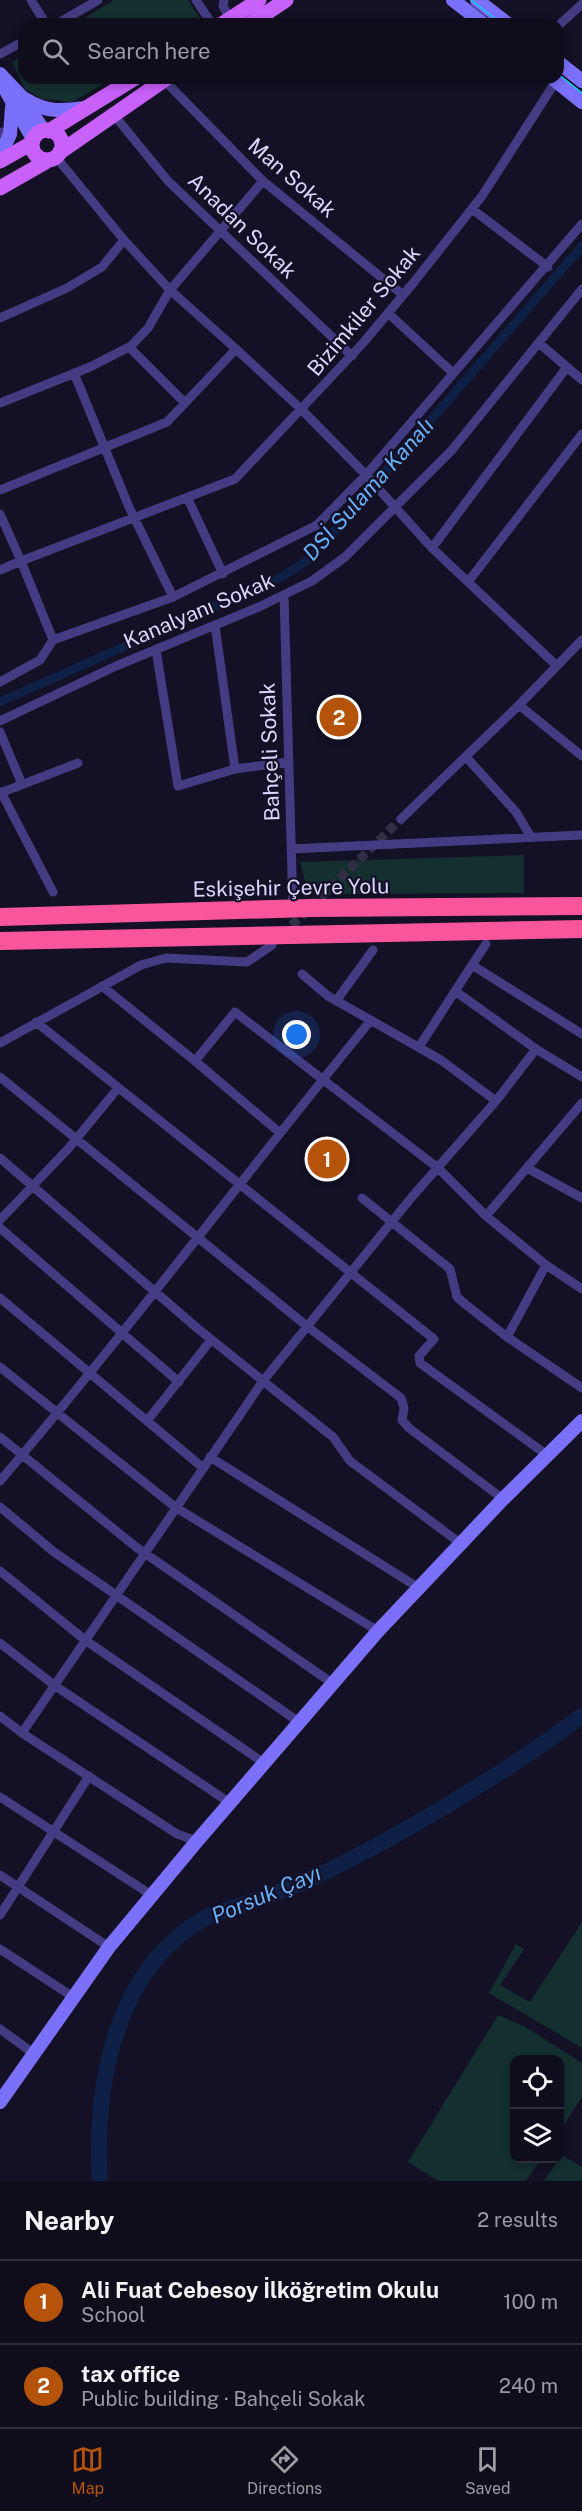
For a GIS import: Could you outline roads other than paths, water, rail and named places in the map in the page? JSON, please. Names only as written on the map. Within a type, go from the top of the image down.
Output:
[{"type":"highway","name":"Eskişehir Çevre Yolu","points":[[0,917],[293,909],[582,906]]},
{"type":"highway","points":[[0,941],[582,929]]},
{"type":"main road","points":[[258,18],[286,0]]},
{"type":"main road","points":[[230,18],[253,2]]},
{"type":"main road","points":[[0,161],[125,84]]},
{"type":"main road","points":[[0,188],[55,156],[158,84]]},
{"type":"main road","points":[[39,136],[59,137],[55,156]]},
{"type":"main road","points":[[39,136],[36,156],[55,156]]},
{"type":"street","points":[[31,0],[42,18]]},
{"type":"street","points":[[67,18],[98,0]]},
{"type":"street","points":[[196,0],[208,18]]},
{"type":"street","points":[[224,0],[225,18]]},
{"type":"street","points":[[453,0],[476,18]]},
{"type":"street","points":[[477,0],[500,18]]},
{"type":"street","points":[[564,20],[582,4]]},
{"type":"street","points":[[0,54],[18,44]]},
{"type":"street","points":[[564,67],[582,81]]},
{"type":"street","points":[[0,74],[39,136]]},
{"type":"street","points":[[0,80],[16,100],[46,110],[86,108]]},
{"type":"street","name":"Man Sokak","points":[[170,84],[263,181],[404,295]]},
{"type":"street","name":"Bizimkiler Sokak","points":[[0,570],[235,479],[352,356],[404,295],[472,209],[551,84]]},
{"type":"street","points":[[559,84],[582,102]]},
{"type":"street","points":[[0,156],[10,134],[16,100]]},
{"type":"street","name":"Anadan Sokak","points":[[114,115],[168,181],[352,356]]},
{"type":"street","points":[[55,156],[124,240],[170,290],[302,410],[369,477],[432,548],[557,666]]},
{"type":"street","points":[[0,403],[74,373],[129,347],[148,328],[170,290],[263,181]]},
{"type":"street","points":[[472,209],[548,267]]},
{"type":"street","points":[[0,682],[40,660],[53,640],[173,597],[317,525],[369,477],[453,373],[548,267],[582,224]]},
{"type":"street","points":[[0,318],[67,288],[102,267],[124,240]]},
{"type":"street","name":"Kanalyanı Sokak","points":[[0,721],[284,595],[312,581],[345,557],[394,504],[452,450],[582,290]]},
{"type":"street","points":[[388,313],[453,373]]},
{"type":"street","points":[[539,343],[582,380]]},
{"type":"street","points":[[129,347],[185,403]]},
{"type":"street","points":[[0,490],[167,422],[236,349]]},
{"type":"street","points":[[432,548],[567,367]]},
{"type":"street","points":[[74,373],[134,517],[173,597]]},
{"type":"street","points":[[468,582],[582,434]]},
{"type":"street","points":[[188,497],[223,574]]},
{"type":"street","points":[[0,514],[53,640]]},
{"type":"street","name":"Bahçeli Sokak","points":[[284,595],[293,909]]},
{"type":"street","points":[[215,625],[235,769]]},
{"type":"street","points":[[400,819],[519,705],[582,640]]},
{"type":"street","points":[[156,650],[177,786],[235,769],[288,762]]},
{"type":"street","points":[[519,705],[582,756]]},
{"type":"street","points":[[0,732],[22,784]]},
{"type":"street","points":[[466,757],[516,812],[531,837]]},
{"type":"street","points":[[53,892],[1,792],[78,763]]},
{"type":"street","points":[[291,849],[582,835]]},
{"type":"street","points":[[419,1047],[486,944]]},
{"type":"street","points":[[0,1043],[141,965],[166,958],[247,962],[272,945]]},
{"type":"street","points":[[336,1001],[373,950]]},
{"type":"street","points":[[472,965],[582,1034]]},
{"type":"street","points":[[302,974],[336,1001],[441,1060],[496,1101]]},
{"type":"street","points":[[102,986],[279,1132]]},
{"type":"street","points":[[455,991],[536,1050],[582,1077]]},
{"type":"street","points":[[195,1061],[235,1012],[438,1168],[486,1216],[546,1265],[582,1289]]},
{"type":"street","points":[[0,1481],[156,1293],[279,1132],[370,1020]]},
{"type":"street","points":[[36,1022],[434,1339],[419,1356],[420,1363],[547,1455]]},
{"type":"street","points":[[22,1733],[263,1381],[392,1221],[496,1101],[536,1050]]},
{"type":"street","points":[[0,1077],[308,1327],[401,1398],[405,1408],[402,1420],[409,1428],[503,1499]]},
{"type":"street","points":[[0,1220],[33,1188],[117,1088]]},
{"type":"street","points":[[486,1216],[527,1168],[578,1115],[582,1102]]},
{"type":"street","points":[[0,1158],[212,1340],[333,1437],[350,1461],[460,1543]]},
{"type":"street","points":[[527,1168],[582,1198]]},
{"type":"street","points":[[362,1198],[450,1269],[458,1297],[507,1337],[582,1388]]},
{"type":"street","points":[[0,1228],[179,1382]]},
{"type":"street","points":[[507,1337],[546,1265]]},
{"type":"street","points":[[0,1298],[202,1467]]},
{"type":"street","points":[[147,1421],[212,1340]]},
{"type":"street","points":[[0,1367],[175,1507],[378,1632]]},
{"type":"street","points":[[0,2102],[109,1947],[332,1683],[460,1543],[582,1421]]},
{"type":"street","points":[[0,1437],[144,1552],[332,1683]]},
{"type":"street","points":[[210,1457],[418,1588]]},
{"type":"street","points":[[0,1507],[54,1552],[299,1722]]},
{"type":"street","points":[[0,1571],[85,1640],[264,1763]]},
{"type":"street","points":[[0,1643],[54,1685],[230,1803]]},
{"type":"street","points":[[0,1716],[22,1733],[177,1834],[197,1841]]},
{"type":"street","points":[[0,1915],[88,1776]]},
{"type":"street","points":[[0,1797],[153,1896]]},
{"type":"street","points":[[0,1875],[109,1947]]},
{"type":"street","points":[[0,1949],[73,1997]]},
{"type":"street","points":[[0,2029],[33,2053]]},
{"type":"waterway","name":"DSİ Sulama Kanalı","points":[[0,702],[285,575],[311,558],[582,246]]},
{"type":"waterway","name":"Porsuk Çayı","points":[[100,2181],[101,2106],[107,2068],[117,2032],[131,1997],[151,1966],[176,1939],[211,1915],[312,1878],[398,1834],[492,1778],[582,1716]]},
{"type":"tunnel","points":[[282,935],[401,819]]},
{"type":"tram line","points":[[471,0],[494,18]]},
{"type":"tram line","points":[[564,79],[582,93]]},
{"type":"place","name":"tax office","points":[[339,717]]},
{"type":"place","name":"Ali Fuat Cebesoy İlköğretim Okulu","points":[[327,1159]]}]
